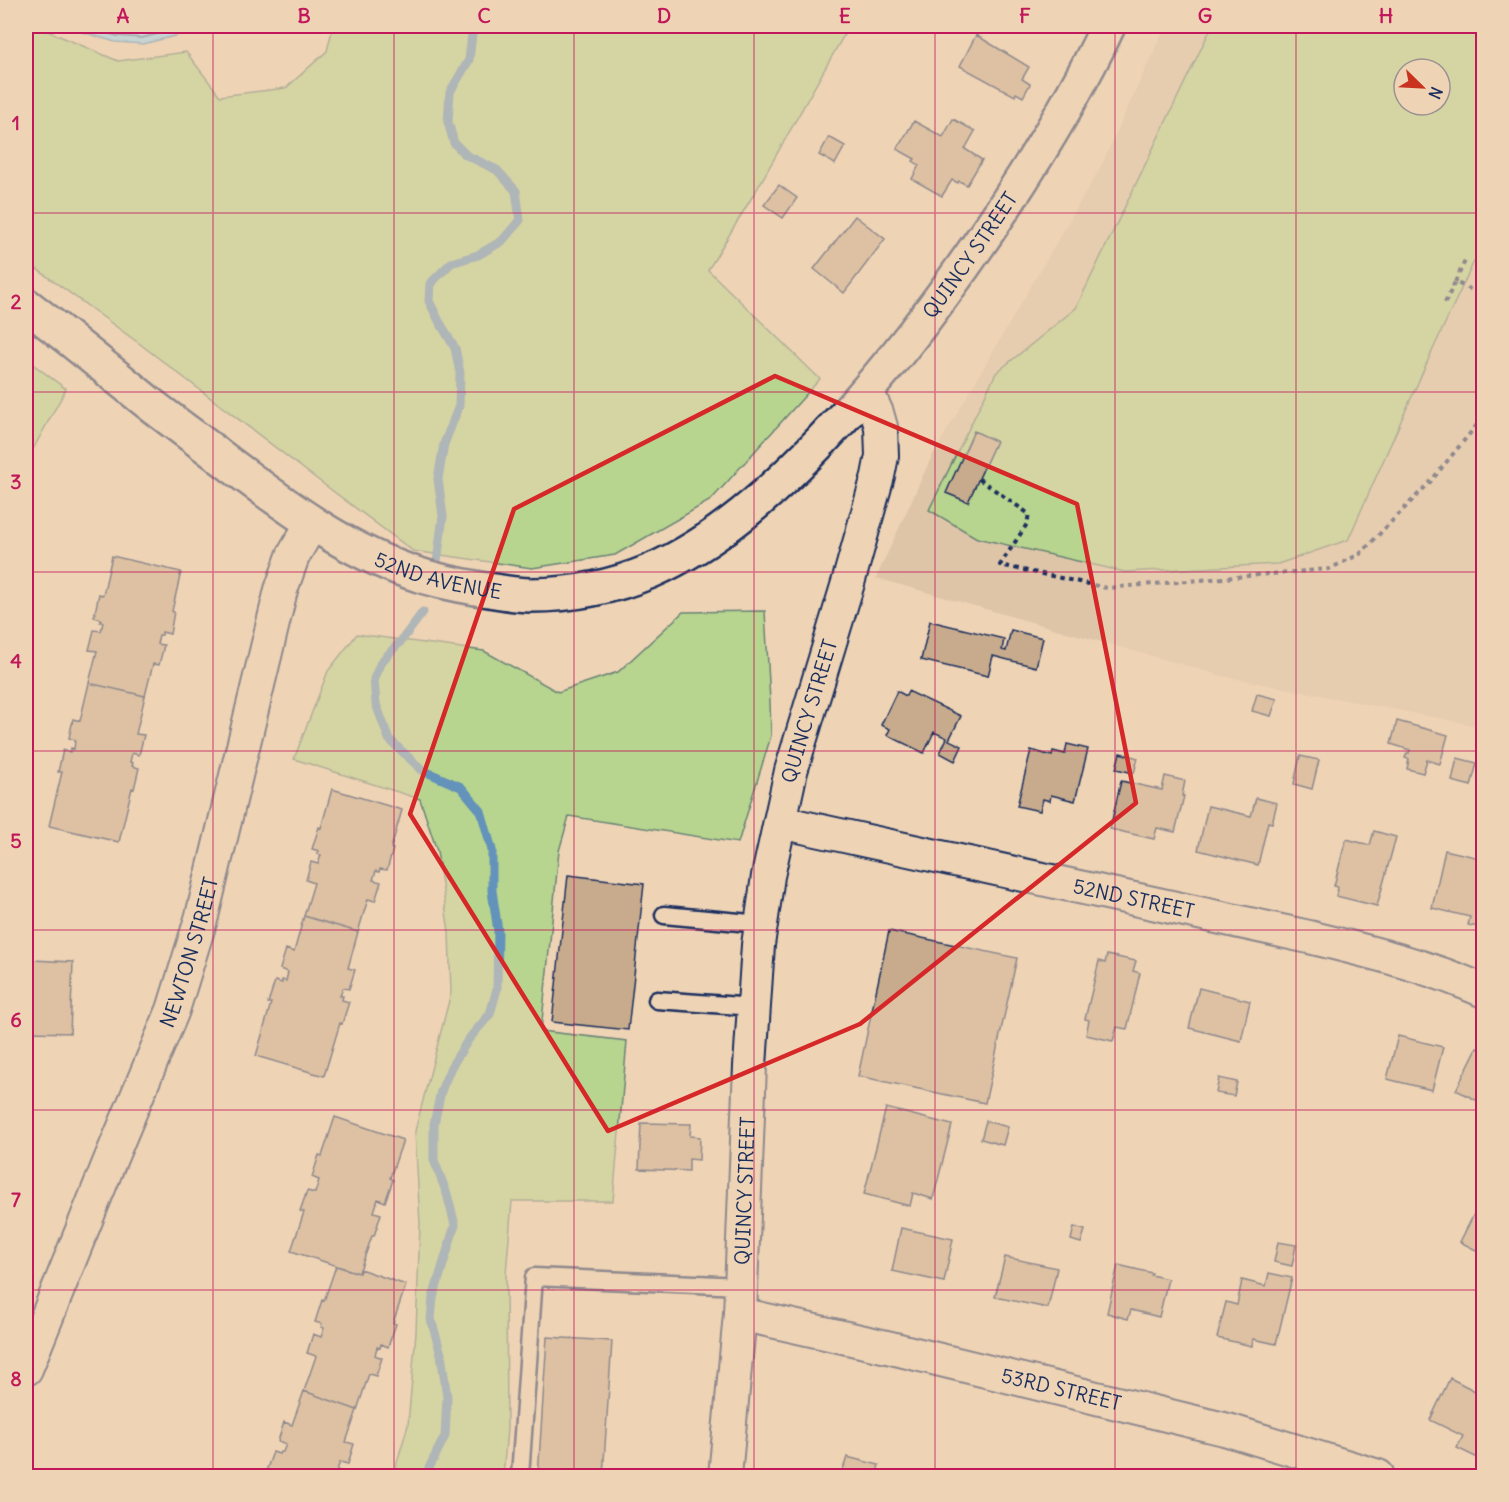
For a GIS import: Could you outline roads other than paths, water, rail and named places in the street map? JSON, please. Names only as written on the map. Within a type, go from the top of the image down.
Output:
[{"type":"street","name":"QUINCY STREET","points":[[725,1476],[741,1300],[750,1066],[761,924],[768,876],[791,771],[848,583],[882,456],[881,427],[875,407],[866,393],[926,318],[986,233],[1051,132],[1108,26]]},
{"type":"street","name":"52ND AVENUE","points":[[26,305],[152,405],[279,501],[312,523],[362,551],[412,573],[470,587],[527,595],[558,594],[617,583],[649,572],[710,539],[773,488],[866,393]]},
{"type":"street","name":"NEWTON STREET","points":[[26,1369],[173,1010],[204,905],[281,590],[293,556],[312,523]]},
{"type":"street","name":"52ND STREET","points":[[780,822],[1309,937],[1371,952],[1484,991]]},
{"type":"street","name":"53RD STREET","points":[[741,1300],[887,1347],[1228,1430],[1378,1476]]},
{"type":"lane","points":[[664,915],[761,924]]},
{"type":"lane","points":[[657,1000],[754,1007]]},
{"type":"lane","points":[[520,1476],[534,1277],[741,1300]]},
{"type":"water","points":[[68,26],[206,26],[143,44],[115,42]]},
{"type":"waterway","points":[[437,562],[443,516],[438,479],[444,444],[459,406],[460,373],[455,348],[429,301],[430,284],[451,263],[478,255],[502,241],[520,220],[516,191],[497,170],[466,155],[454,143],[448,122],[450,92],[469,60],[473,26]]},
{"type":"waterway","points":[[423,612],[401,641],[381,662],[374,679],[376,704],[389,739],[422,770],[461,787],[481,811],[492,850],[492,891],[498,931],[497,989],[490,1014],[468,1040],[451,1067],[441,1091],[434,1124],[434,1160],[447,1194],[455,1225],[433,1298],[431,1319],[441,1354],[447,1397],[445,1436],[425,1476]]}]
